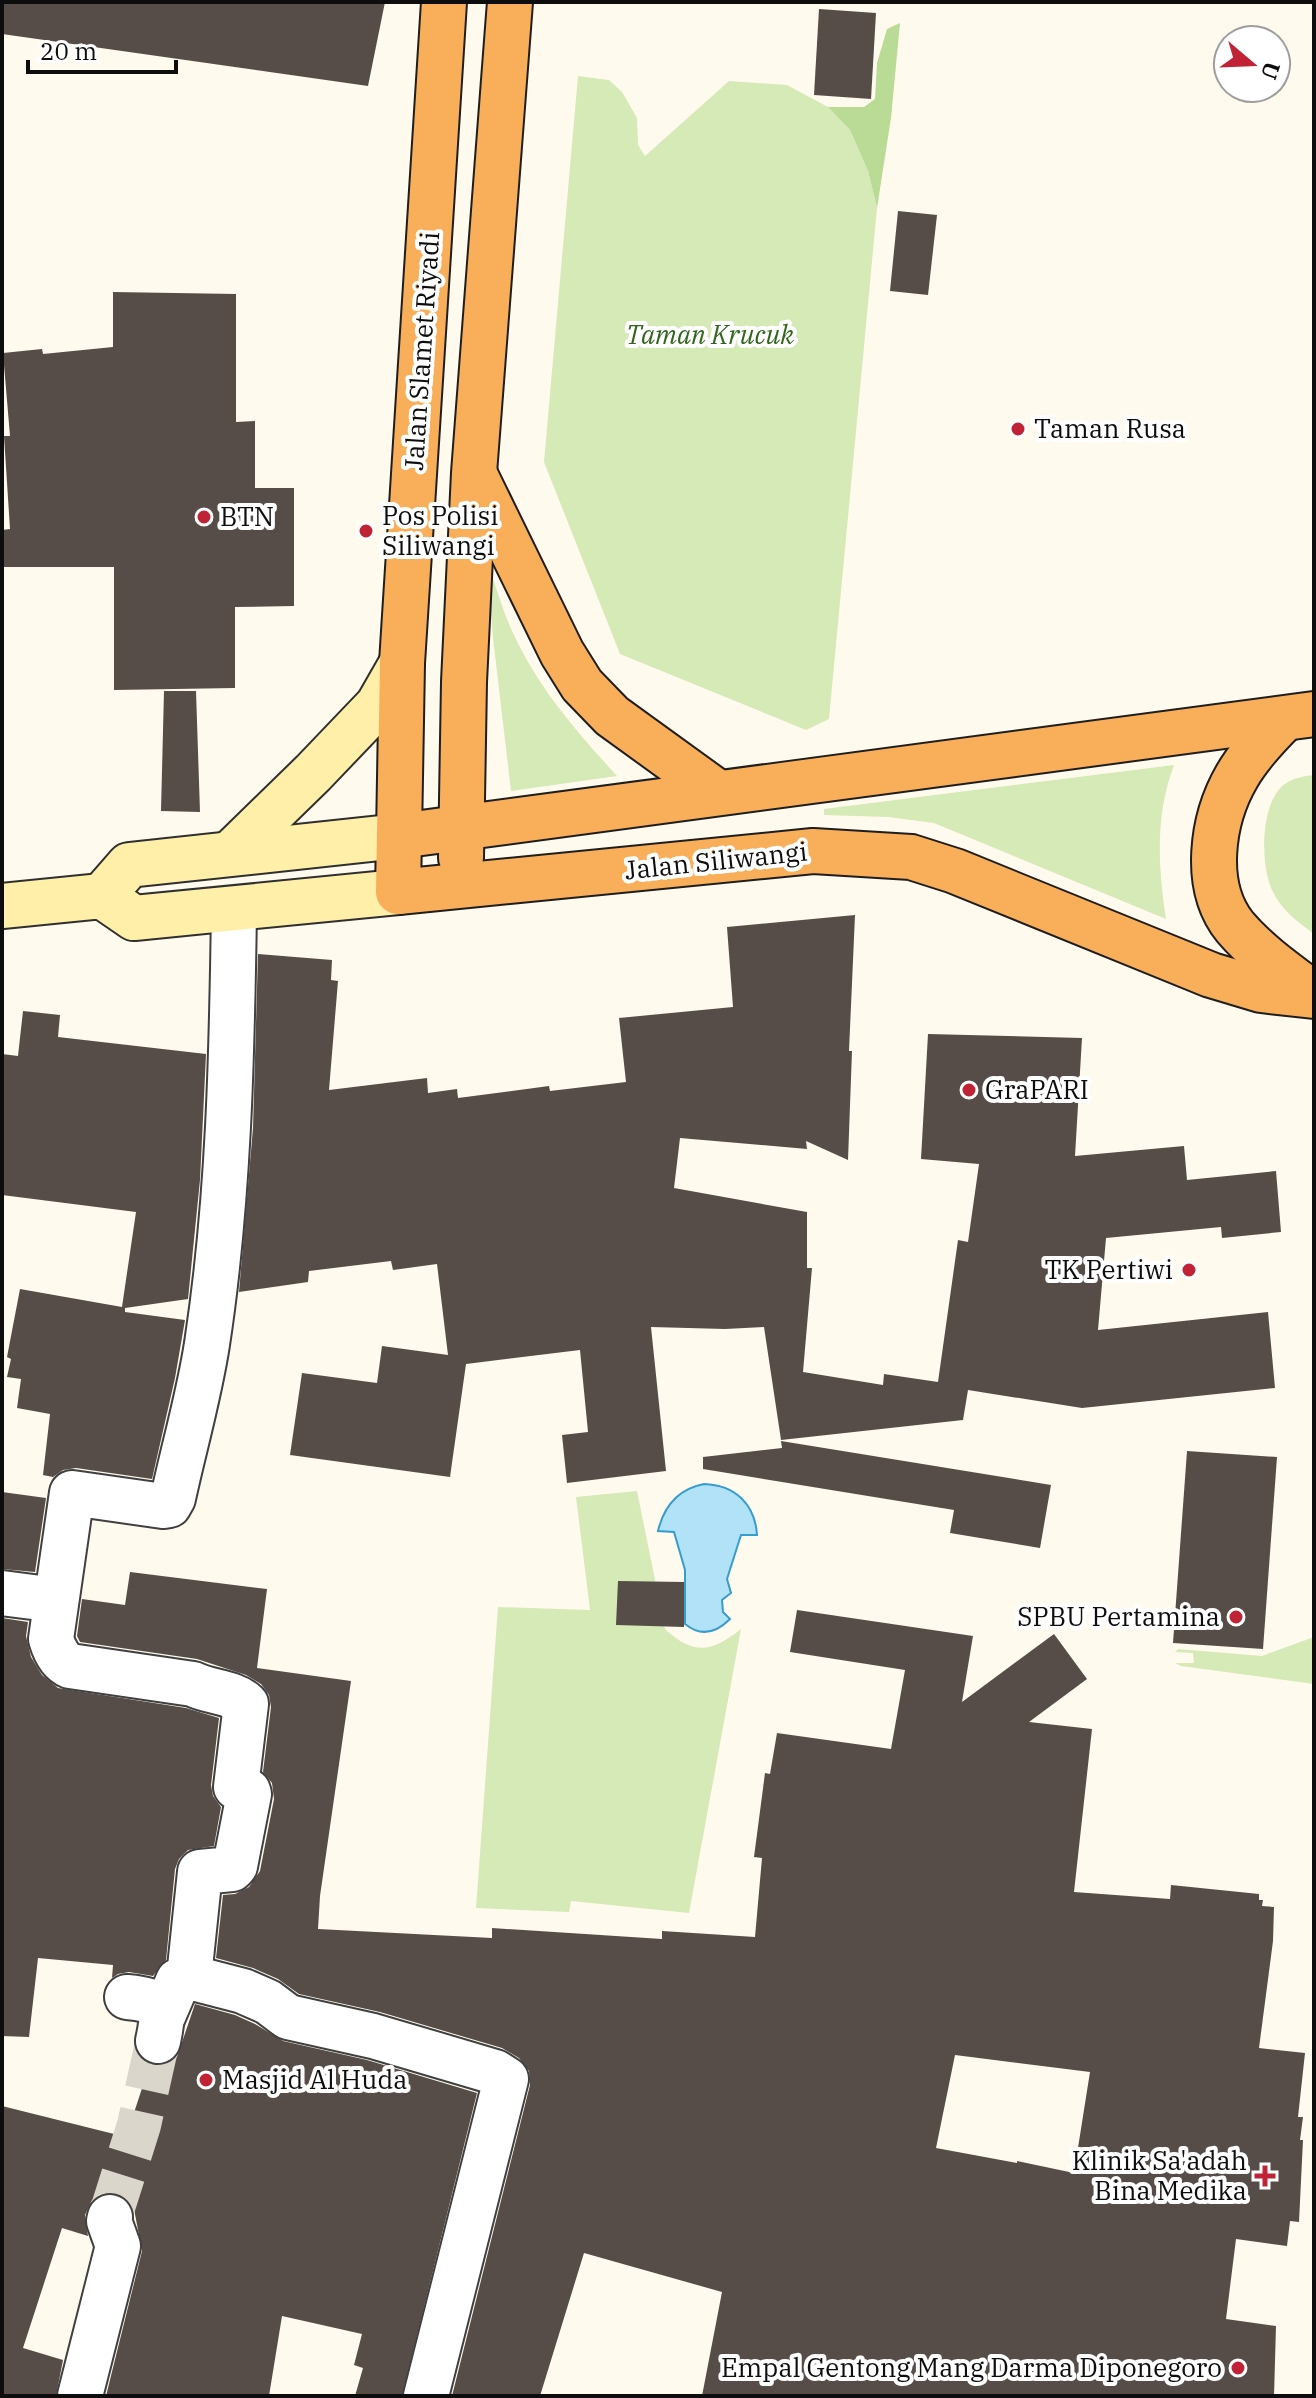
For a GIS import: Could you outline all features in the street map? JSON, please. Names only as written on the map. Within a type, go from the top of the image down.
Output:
[{"type":"highway","name":"Jalan Slamet Riyadi","points":[[398,892],[402,663],[444,2]]},
{"type":"highway","points":[[460,886],[464,682],[474,473],[510,2]]},
{"type":"highway","points":[[474,473],[555,640],[582,685],[612,716],[717,792]]},
{"type":"highway","points":[[399,836],[1298,717]]},
{"type":"highway","points":[[1298,717],[1257,748],[1236,777],[1221,812],[1214,847],[1217,889],[1233,924],[1314,995]]},
{"type":"highway","name":"Jalan Siliwangi","points":[[398,892],[813,851],[911,857],[955,871],[1211,975],[1261,990],[1314,995]]},
{"type":"main road","points":[[232,852],[378,705],[402,663]]},
{"type":"main road","points":[[2,906],[102,896],[129,865],[399,836]]},
{"type":"main road","name":"Jalan Siliwangi","points":[[102,896],[134,918],[398,892]]},
{"type":"street","points":[[189,1977],[200,1872],[232,1869],[235,1866],[249,1794],[236,1787],[246,1704],[241,1699],[206,1691],[193,1684],[65,1664],[51,1639],[72,1493],[75,1491],[163,1506],[169,1505],[173,1498],[206,1346],[221,1222],[232,1073],[234,909]]},
{"type":"street","points":[[2,1593],[56,1600]]},
{"type":"street","points":[[149,2019],[178,1981],[189,1977],[243,1991],[268,2002],[288,2017],[373,2036],[495,2072],[506,2079],[426,2396]]},
{"type":"street","points":[[80,2396],[118,2246],[110,2217]]},
{"type":"green space","points":[[900,23],[891,118],[877,208],[868,171],[850,130],[828,107],[864,107],[875,99],[877,63],[887,29]]},
{"type":"green space","name":"Taman Krucuk","points":[[578,76],[609,80],[622,92],[637,118],[638,145],[645,156],[729,81],[787,85],[828,107],[850,130],[868,171],[877,208],[829,719],[806,730],[620,654],[544,462]]},
{"type":"green space","points":[[492,576],[511,628],[535,674],[574,727],[617,776],[511,791],[493,638],[488,577]]},
{"type":"green space","points":[[1174,765],[1164,803],[1160,841],[1166,919],[934,823],[888,817],[824,815],[824,809]]},
{"type":"green space","points":[[1314,775],[1314,934],[1290,915],[1276,897],[1268,879],[1264,850],[1267,818],[1277,792],[1292,780]]},
{"type":"green space","points":[[637,1491],[665,1629],[686,1644],[704,1648],[722,1642],[741,1629],[689,1913],[571,1901],[569,1912],[476,1908],[498,1607],[590,1610],[576,1497]]},
{"type":"green space","points":[[1314,1637],[1314,1684],[1175,1663],[1194,1663],[1193,1653],[1175,1652],[1178,1649],[1262,1656]]},
{"type":"water","points":[[704,1484],[725,1488],[741,1498],[752,1514],[757,1535],[741,1535],[727,1579],[731,1593],[722,1600],[723,1612],[730,1619],[708,1632],[697,1631],[685,1624],[685,1570],[674,1532],[658,1531],[668,1506],[680,1494]]},
{"type":"building","points":[[2,2],[385,2],[368,86],[2,34]]},
{"type":"building","points":[[819,9],[876,13],[871,99],[814,95]]},
{"type":"building","points":[[898,211],[937,215],[928,295],[890,291]]},
{"type":"building","name":"BTN","points":[[113,292],[236,294],[236,422],[255,421],[255,488],[294,488],[294,606],[235,607],[235,688],[114,690],[114,567],[2,567],[2,530],[10,529],[4,436],[10,436],[3,353],[42,349],[43,354],[113,347]]},
{"type":"building","points":[[164,691],[196,691],[200,812],[161,811]]},
{"type":"building","points":[[855,915],[848,1160],[806,1141],[807,1149],[680,1138],[674,1188],[807,1212],[807,1268],[812,1268],[803,1372],[883,1385],[884,1374],[938,1382],[958,1240],[968,1242],[979,1164],[921,1159],[928,1034],[1082,1038],[1075,1156],[1184,1146],[1187,1180],[1276,1171],[1281,1232],[1222,1238],[1221,1227],[1106,1238],[1098,1330],[1268,1312],[1275,1388],[1082,1408],[968,1390],[963,1420],[781,1440],[764,1327],[651,1327],[666,1471],[567,1483],[562,1435],[588,1432],[580,1350],[466,1364],[450,1477],[290,1455],[302,1373],[377,1383],[382,1346],[448,1355],[437,1264],[393,1270],[391,1261],[309,1271],[308,1282],[239,1292],[253,1128],[258,954],[332,960],[331,980],[338,981],[329,1090],[427,1078],[428,1093],[457,1089],[458,1098],[549,1086],[550,1091],[626,1082],[619,1018],[733,1007],[727,927]]},
{"type":"building","points":[[23,1011],[60,1015],[58,1037],[206,1054],[200,1180],[188,1299],[125,1308],[125,1312],[185,1320],[152,1479],[76,1468],[63,1470],[53,1477],[43,1475],[50,1414],[17,1408],[21,1379],[7,1377],[11,1359],[7,1357],[20,1289],[122,1307],[136,1212],[2,1195],[2,1054],[18,1056]]},
{"type":"building","points":[[781,1441],[1051,1485],[1040,1548],[950,1533],[954,1510],[703,1469],[703,1457],[782,1448]]},
{"type":"building","points":[[1187,1451],[1277,1457],[1263,1649],[1173,1643]]},
{"type":"building","points":[[2,1492],[46,1498],[35,1572],[2,1569]]},
{"type":"building","points":[[130,1572],[267,1589],[257,1668],[351,1681],[318,1929],[492,1938],[492,1928],[662,1939],[662,1931],[755,1937],[762,1858],[754,1857],[765,1773],[770,1774],[777,1733],[891,1749],[905,1670],[790,1652],[797,1610],[973,1636],[962,1702],[1054,1634],[1087,1679],[1029,1722],[1092,1729],[1074,1892],[1170,1899],[1171,1885],[1259,1894],[1259,1900],[1263,1900],[1262,1906],[1274,1907],[1273,1941],[1259,2048],[1305,2053],[1298,2117],[1303,2117],[1299,2222],[1290,2221],[1287,2246],[1236,2239],[1226,2319],[1276,2326],[1274,2396],[702,2396],[722,2292],[584,2253],[540,2396],[452,2396],[530,2085],[529,2071],[519,2058],[502,2048],[380,2012],[299,1994],[278,1979],[253,1968],[216,1958],[223,1895],[235,1894],[249,1887],[260,1871],[274,1799],[272,1783],[263,1772],[271,1707],[269,1695],[261,1684],[246,1675],[197,1659],[80,1642],[77,1636],[82,1599],[125,1605]],"holes":[[[955,2055],[1090,2072],[1074,2173],[936,2148]]]},
{"type":"building","points":[[618,1581],[684,1582],[684,1627],[616,1625]]},
{"type":"building","points":[[2,1618],[28,1622],[26,1636],[31,1657],[42,1675],[58,1688],[186,1708],[219,1718],[211,1785],[213,1796],[221,1807],[214,1846],[188,1850],[179,1859],[175,1869],[166,1960],[153,1976],[129,1972],[112,1978],[113,1965],[38,1958],[29,2037],[2,2036]]},
{"type":"building","points":[[195,2004],[235,2015],[283,2041],[367,2060],[477,2093],[402,2396],[355,2396],[363,2368],[354,2365],[362,2334],[282,2316],[269,2396],[106,2396],[142,2251],[134,2209],[127,2199],[115,2193],[102,2193],[92,2200],[85,2215],[88,2236],[62,2228],[23,2348],[63,2360],[56,2396],[2,2396],[2,2106],[126,2137],[150,2064],[165,2065],[177,2057]]},
{"type":"tunnel","points":[[110,2217],[139,2125],[157,2044]]},
{"type":"place","name":"Taman Rusa","points":[[1018,429]]},
{"type":"place","name":"BTN","points":[[204,517]]},
{"type":"place","name":"Pos Polisi Siliwangi","points":[[366,531]]},
{"type":"place","name":"GraPARI","points":[[969,1090]]},
{"type":"place","name":"TK Pertiwi","points":[[1189,1270]]},
{"type":"place","name":"SPBU Pertamina","points":[[1236,1617]]},
{"type":"place","name":"Masjid Al Huda","points":[[206,2080]]},
{"type":"place","name":"Klinik Sa'adah Bina Medika","points":[[1265,2176]]},
{"type":"place","name":"Empal Gentong Mang Darma Diponegoro","points":[[1238,2368]]}]
